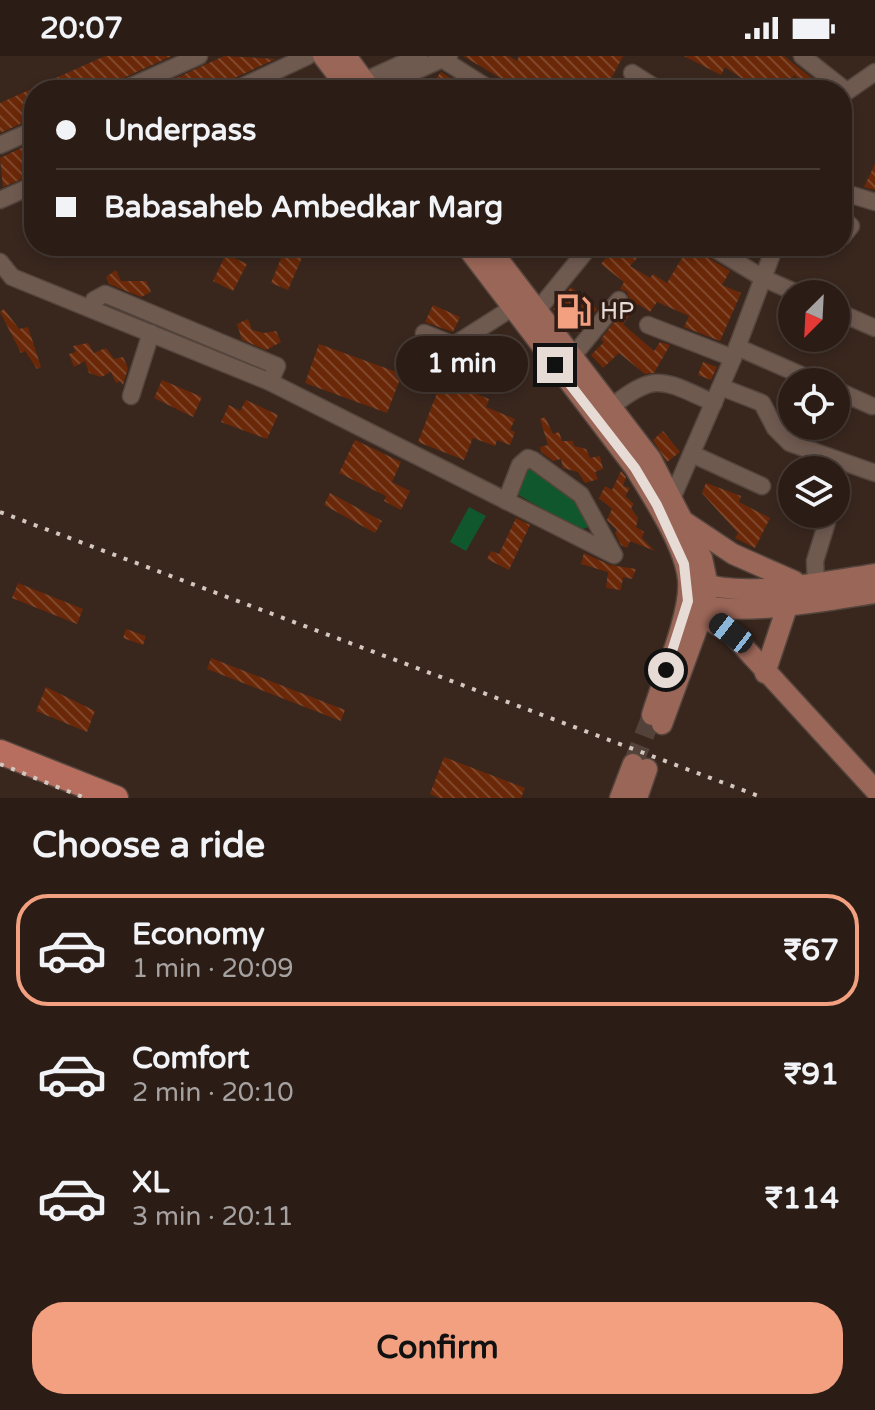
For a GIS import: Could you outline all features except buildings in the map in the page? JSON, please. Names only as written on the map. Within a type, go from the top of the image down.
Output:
[{"type":"highway","points":[[0,752],[105,796]]},
{"type":"highway","points":[[0,770],[71,798]]},
{"type":"main road","points":[[323,56],[354,80]]},
{"type":"main road","points":[[346,56],[360,80]]},
{"type":"main road","points":[[473,256],[635,468],[657,505],[698,610],[731,633],[875,790]]},
{"type":"main road","points":[[496,256],[651,459],[673,496],[702,558],[698,610],[656,721]]},
{"type":"main road","points":[[685,522],[747,562],[809,583]]},
{"type":"main road","points":[[698,610],[809,583],[875,574]]},
{"type":"main road","points":[[698,610],[788,604],[875,593]]},
{"type":"main road","points":[[765,673],[788,604]]},
{"type":"main road","points":[[620,798],[640,766],[637,798]]},
{"type":"street","points":[[145,80],[199,56]]},
{"type":"street","points":[[256,80],[308,56]]},
{"type":"street","points":[[378,80],[419,56]]},
{"type":"street","points":[[802,56],[830,80]]},
{"type":"street","points":[[386,80],[446,58],[477,80]]},
{"type":"street","points":[[852,87],[875,72]]},
{"type":"street","points":[[632,73],[643,80]]},
{"type":"street","points":[[0,145],[24,134]]},
{"type":"street","points":[[0,200],[24,189]]},
{"type":"street","points":[[852,195],[875,202]]},
{"type":"street","points":[[537,311],[582,256]]},
{"type":"street","points":[[727,256],[778,285]]},
{"type":"street","points":[[673,496],[721,387],[771,256]]},
{"type":"street","points":[[0,262],[12,277],[270,382],[547,522],[614,555],[581,495],[533,460],[528,458],[520,465],[506,501]]},
{"type":"street","points":[[91,309],[94,300],[105,294],[277,366],[270,382]]},
{"type":"street","points":[[572,357],[619,300]]},
{"type":"street","points":[[424,333],[454,345],[512,308]]},
{"type":"street","points":[[850,317],[875,328]]},
{"type":"street","points":[[648,325],[779,368]]},
{"type":"street","points":[[131,396],[151,333]]},
{"type":"street","points":[[610,408],[636,386],[649,382],[663,382],[714,403]]},
{"type":"street","points":[[721,387],[762,403],[775,428],[790,443],[875,473]]},
{"type":"street","points":[[850,396],[872,406]]},
{"type":"street","points":[[692,454],[762,486]]},
{"type":"street","points":[[809,583],[825,528]]},
{"type":"green space","points":[[527,467],[572,500],[589,527],[579,530],[517,494]]},
{"type":"green space","points":[[469,507],[486,516],[466,551],[450,542]]},
{"type":"tunnel","points":[[633,764],[651,718]]},
{"type":"railway","points":[[0,512],[764,798]]},
{"type":"railway","points":[[0,764],[85,798]]},
{"type":"place","name":"HP","points":[[574,311]]},
{"type":"route","points":[[555,365],[635,468],[657,505],[684,564],[688,601],[666,670]]}]
